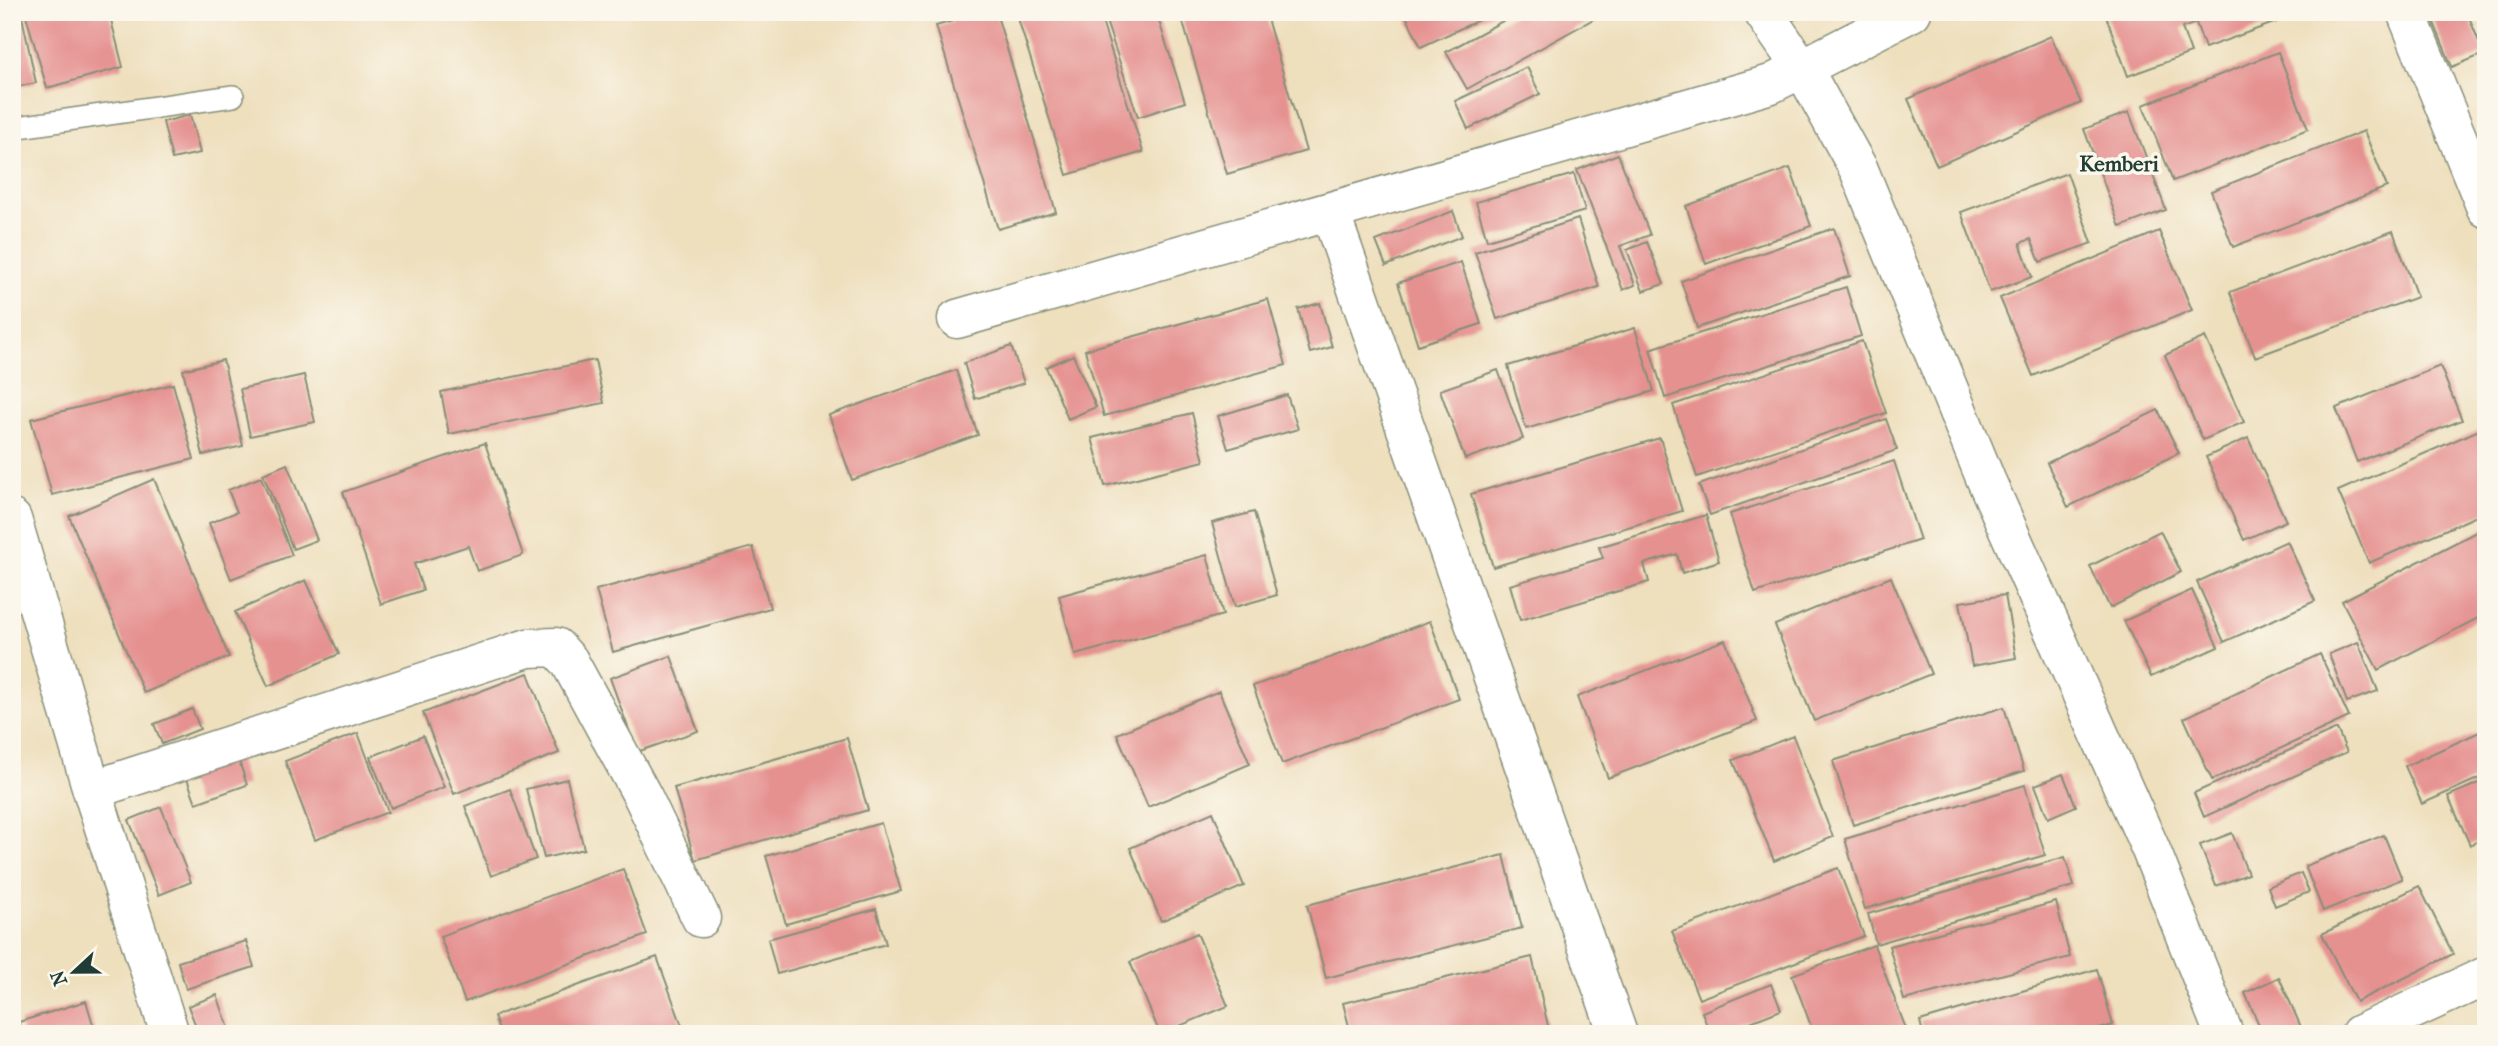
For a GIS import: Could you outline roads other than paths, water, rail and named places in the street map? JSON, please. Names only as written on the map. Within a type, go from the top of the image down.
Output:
[{"type":"street","points":[[1763,12],[1802,68],[1859,170],[1986,480],[2151,850],[2224,1034]]},
{"type":"street","points":[[957,319],[1771,84],[1912,12]]},
{"type":"street","points":[[2406,12],[2486,208]]},
{"type":"street","points":[[1330,212],[1618,1034]]},
{"type":"street","points":[[12,519],[92,790],[170,1034]]},
{"type":"street","points":[[92,790],[528,648],[556,647],[569,662],[643,797],[701,918]]},
{"type":"street","points":[[2360,1034],[2486,976]]},
{"type":"lane","points":[[12,128],[233,96]]},
{"type":"district","name":"Kemberi","points":[[2119,164]]}]
